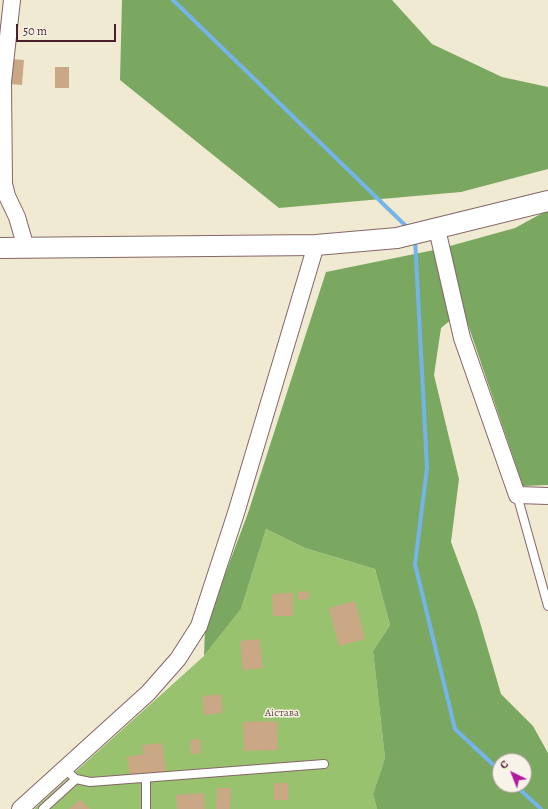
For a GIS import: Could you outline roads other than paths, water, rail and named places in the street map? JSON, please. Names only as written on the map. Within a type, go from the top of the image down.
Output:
[{"type":"street","points":[[12,0],[3,82],[4,184],[7,196],[17,217],[26,248]]},
{"type":"street","points":[[0,248],[316,245],[397,238],[548,201]]},
{"type":"street","points":[[437,229],[462,338],[517,495],[548,496]]},
{"type":"street","points":[[20,809],[70,774],[148,693],[178,659],[199,626],[236,513],[316,245]]},
{"type":"lane","points":[[517,495],[548,606]]},
{"type":"lane","points":[[43,809],[70,774],[90,782],[324,764]]},
{"type":"lane","points":[[146,778],[146,809]]},
{"type":"waterway","points":[[173,0],[408,228]]},
{"type":"waterway","points":[[415,238],[427,468],[415,564],[455,729],[492,764]]},
{"type":"waterway","points":[[524,793],[541,809]]},
{"type":"park label","name":"Аістава","points":[[282,713]]}]
